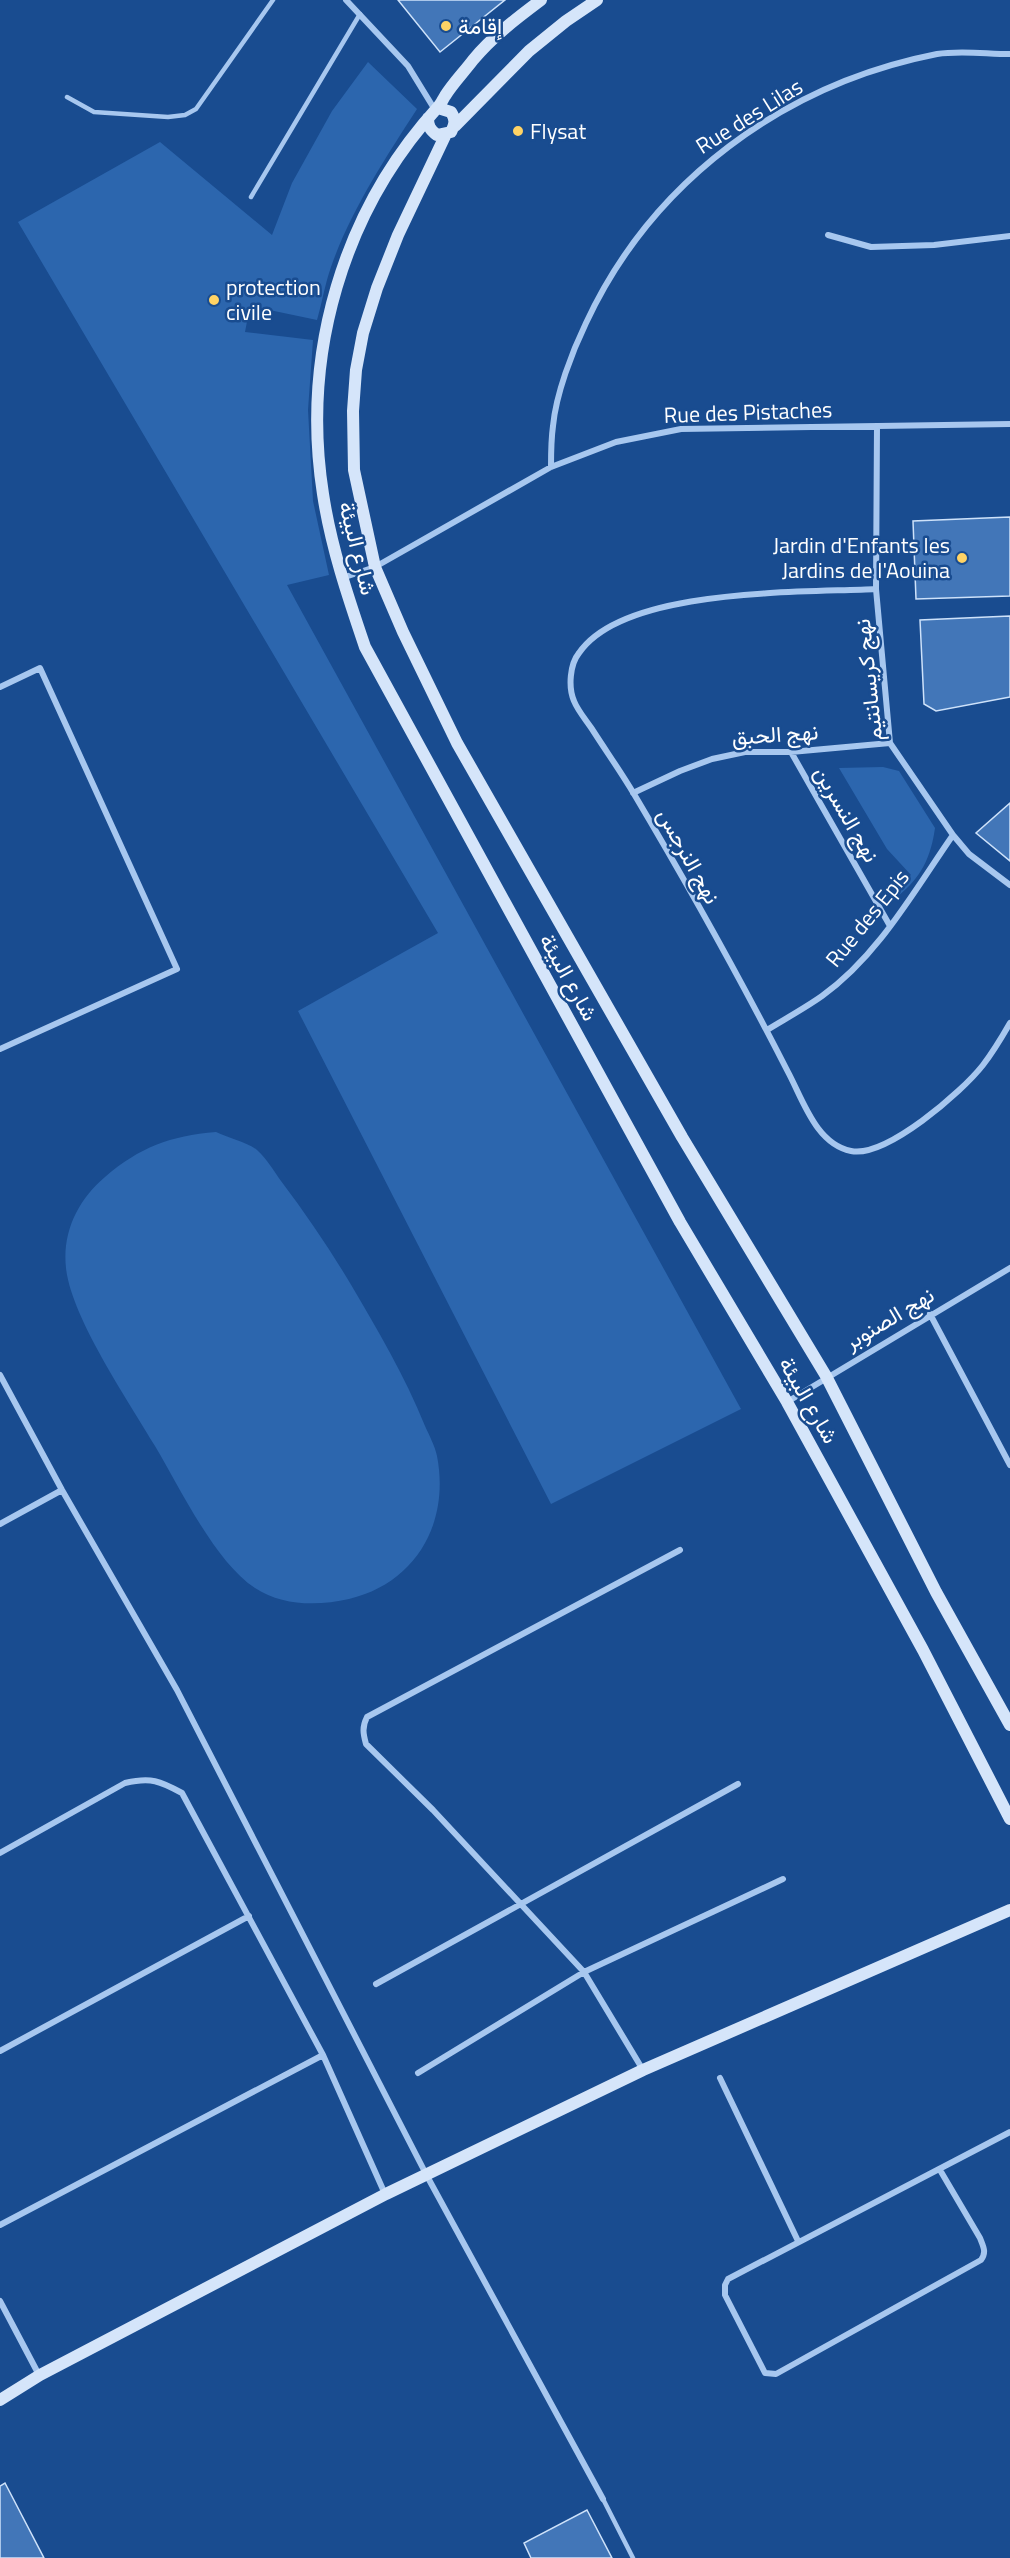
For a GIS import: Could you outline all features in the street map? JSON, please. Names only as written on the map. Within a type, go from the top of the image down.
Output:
[{"type":"street","points":[[346,0],[408,66],[434,112]]},
{"type":"street","name":"شارع البيئة","points":[[541,0],[512,21],[476,57],[395,162],[362,221],[340,273],[326,325],[319,364],[318,446],[322,493],[341,578],[365,647],[680,1222],[787,1402],[923,1650],[1010,1819]]},
{"type":"street","name":"شارع البيئة","points":[[597,0],[529,51],[451,130],[398,236],[377,288],[363,333],[356,370],[353,411],[354,470],[375,567],[403,632],[457,743],[682,1137],[826,1376],[936,1592],[1010,1725]]},
{"type":"street","name":"Rue des Lilas","points":[[551,467],[553,424],[571,354],[601,289],[646,226],[697,171],[743,136],[802,101],[865,73],[940,54],[1010,54]]},
{"type":"street","points":[[445,108],[451,112],[455,118],[451,130],[437,135],[431,131],[428,125],[434,112],[445,108]]},
{"type":"street","points":[[828,236],[871,247],[934,245],[1010,236]]},
{"type":"street","name":"Rue des Pistaches","points":[[341,578],[375,567],[551,467],[616,442],[681,429],[1010,424]]},
{"type":"street","name":"نهج كريسانتيم","points":[[877,426],[876,589],[890,743],[953,835],[969,854],[1010,885]]},
{"type":"street","name":"نهج النرجس","points":[[876,589],[700,599],[655,607],[595,636],[579,652],[572,666],[573,699],[633,793],[767,1030],[811,1117],[824,1136],[838,1148],[855,1152],[876,1149],[898,1138],[940,1107],[981,1067],[1010,1023]]},
{"type":"street","points":[[0,687],[40,668],[177,969],[0,1049]]},
{"type":"street","name":"نهج الحبق","points":[[633,793],[712,759],[745,752],[791,752],[890,743]]},
{"type":"street","name":"نهج النسرين","points":[[791,752],[890,926]]},
{"type":"street","name":"Rue des Epis","points":[[767,1030],[823,996],[856,966],[890,926],[953,835]]},
{"type":"street","name":"نهج الصنوبر","points":[[787,1402],[826,1376],[1010,1268]]},
{"type":"street","points":[[930,1314],[1010,1465]]},
{"type":"street","points":[[0,1375],[62,1490],[177,1690],[428,2176],[603,2499]]},
{"type":"street","points":[[0,1524],[62,1490]]},
{"type":"street","points":[[643,2070],[584,1972],[523,1905],[366,1744],[363,1725],[368,1717],[681,1550]]},
{"type":"street","points":[[0,1853],[125,1783],[142,1779],[161,1781],[183,1793],[323,2055],[386,2194]]},
{"type":"street","points":[[376,1984],[523,1905],[738,1784]]},
{"type":"street","points":[[418,2073],[584,1972],[783,1879]]},
{"type":"street","points":[[0,2400],[40,2375],[386,2194],[428,2176],[643,2070],[1010,1910]]},
{"type":"street","points":[[0,2051],[249,1916]]},
{"type":"street","points":[[0,2224],[323,2055]]},
{"type":"street","points":[[720,2078],[798,2241]]},
{"type":"street","points":[[940,2170],[980,2238],[984,2248],[981,2260],[776,2374],[768,2375],[725,2295],[725,2285],[728,2279],[1010,2132]]},
{"type":"street","points":[[0,2301],[40,2375]]},
{"type":"lane","points":[[67,97],[94,112],[168,117],[185,115],[196,109],[273,0]]},
{"type":"lane","points":[[251,197],[360,14]]},
{"type":"lane","points":[[603,2499],[633,2558]]},
{"type":"shaded area","points":[[368,62],[417,109],[370,185],[348,226],[331,267],[317,320],[250,306],[245,332],[313,340],[308,410],[313,501],[329,575],[287,585],[741,1409],[551,1504],[298,1011],[438,933],[18,222],[160,142],[272,235],[292,183],[332,111]]},
{"type":"shaded area","points":[[883,767],[899,771],[935,828],[924,866],[913,882],[898,896],[893,889],[911,875],[887,849],[839,768]]},
{"type":"shaded area","points":[[216,1132],[257,1150],[308,1219],[350,1283],[390,1353],[409,1389],[436,1452],[440,1481],[438,1504],[433,1526],[423,1547],[410,1564],[393,1579],[373,1591],[349,1599],[325,1603],[300,1603],[277,1598],[255,1588],[226,1561],[199,1523],[103,1359],[78,1310],[70,1288],[65,1255],[69,1229],[80,1206],[95,1186],[131,1158],[156,1145],[184,1136]]},
{"type":"building","name":"إقامة","points":[[398,0],[505,0],[440,52]]},
{"type":"building","name":"Jardin d'Enfants les Jardins de l'Aouina","points":[[1010,517],[1010,596],[916,599],[913,521]]},
{"type":"building","points":[[1010,616],[1010,697],[936,711],[924,704],[920,620]]},
{"type":"building","points":[[1010,803],[1010,861],[976,833]]},
{"type":"building","points":[[5,2483],[44,2558],[0,2558],[0,2486]]},
{"type":"building","points":[[587,2510],[612,2558],[531,2558],[524,2543]]},
{"type":"place","name":"إقامة","points":[[446,26]]},
{"type":"place","name":"Flysat","points":[[518,131]]},
{"type":"place","name":"protection civile","points":[[214,300]]},
{"type":"place","name":"Jardin d'Enfants les Jardins de l'Aouina","points":[[962,558]]}]
